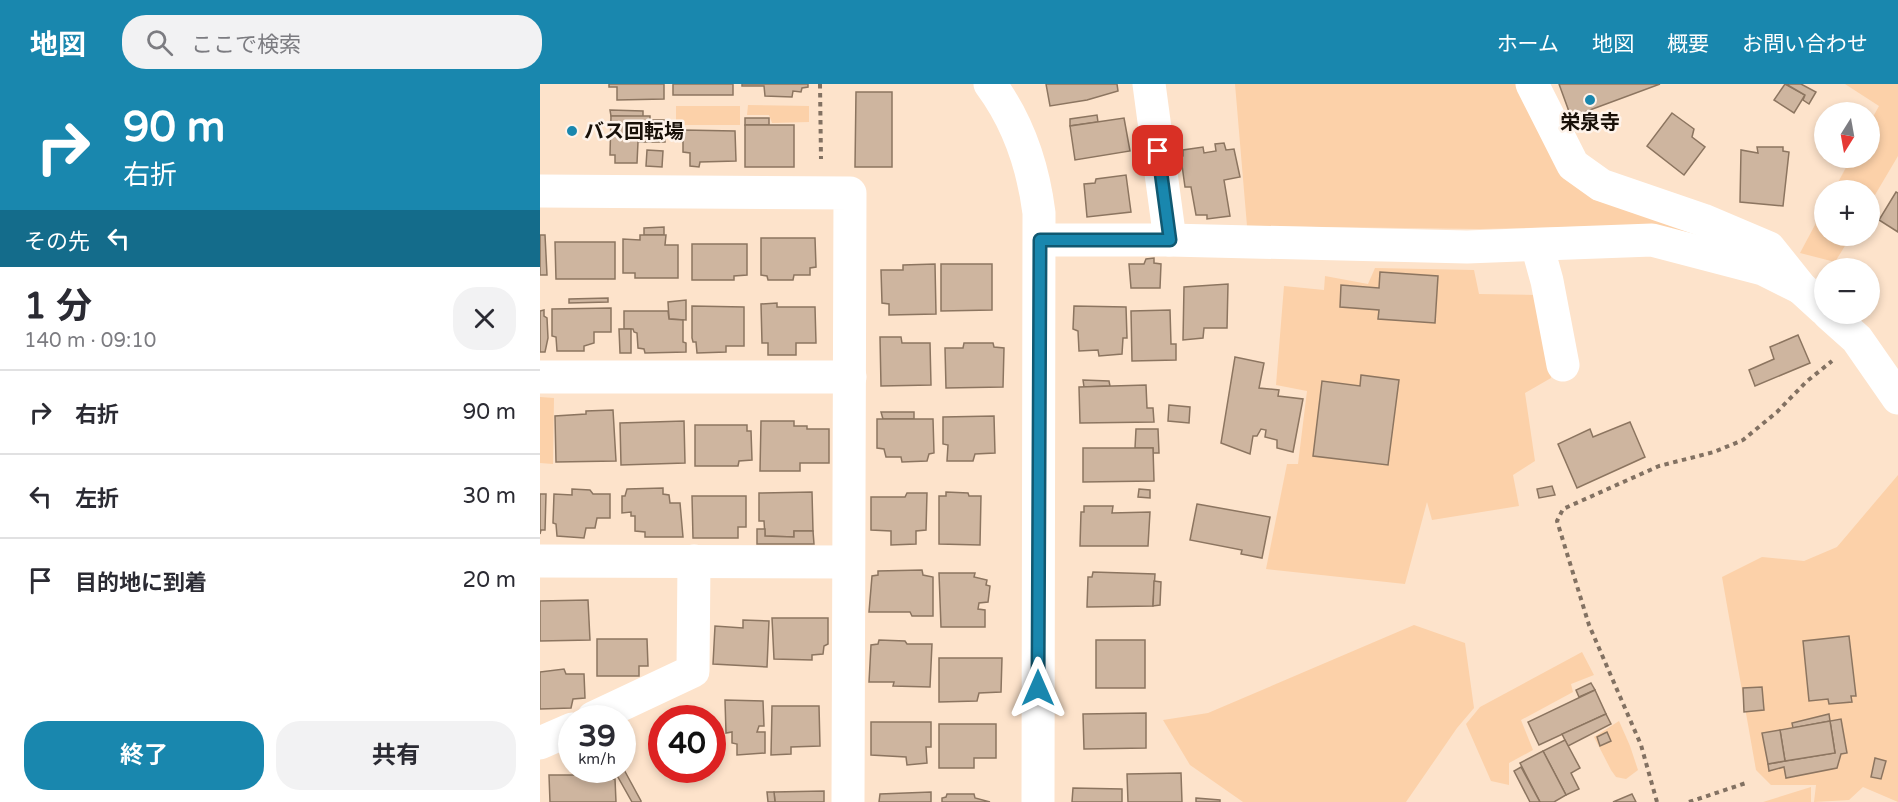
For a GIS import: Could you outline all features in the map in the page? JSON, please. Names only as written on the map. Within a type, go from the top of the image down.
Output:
[{"type":"street","points":[[990,84],[1014,121],[1032,168],[1039,213],[1038,802]]},
{"type":"street","points":[[1149,84],[1170,240]]},
{"type":"street","points":[[1532,84],[1573,165],[1601,185],[1703,220],[1769,248],[1813,298]]},
{"type":"street","points":[[540,191],[850,193],[848,802]]},
{"type":"street","points":[[1040,240],[1170,240],[1467,247],[1652,240],[1763,269],[1813,298]]},
{"type":"street","points":[[1537,245],[1547,281],[1563,365]]},
{"type":"street","points":[[1840,324],[1857,339],[1898,398]]},
{"type":"street","points":[[540,377],[849,377]]},
{"type":"street","points":[[540,561],[848,562]]},
{"type":"street","points":[[621,705],[693,671],[694,561]]},
{"type":"street","points":[[540,743],[558,735]]},
{"type":"path","points":[[820,84],[822,193]]},
{"type":"path","points":[[1657,802],[1641,745],[1589,625],[1557,521],[1563,509],[1659,466],[1714,452],[1743,440],[1857,339]]},
{"type":"path","points":[[1689,802],[1746,783]]},
{"type":"shaded area","points":[[1235,84],[1517,84],[1559,163],[1593,199],[1706,236],[1649,225],[1480,229],[1247,226]]},
{"type":"shaded area","points":[[1845,84],[1898,84],[1898,156],[1880,186],[1880,180],[1839,180],[1846,168],[1880,168],[1880,102],[1873,102]]},
{"type":"shaded area","points":[[748,105],[809,106],[809,122],[772,123],[769,115],[747,115]]},
{"type":"shaded area","points":[[676,106],[740,106],[740,125],[676,125]]},
{"type":"shaded area","points":[[1814,227],[1814,246],[1845,246],[1837,258],[1819,258],[1800,253]]},
{"type":"shaded area","points":[[1375,268],[1474,270],[1479,294],[1538,295],[1551,378],[1525,393],[1535,461],[1513,475],[1519,506],[1432,520],[1427,502],[1405,584],[1266,569],[1287,464],[1298,464],[1307,391],[1276,385],[1284,286],[1324,290],[1325,276],[1368,284]]},
{"type":"shaded area","points":[[540,397],[554,398],[553,464],[540,463]]},
{"type":"shaded area","points":[[1898,475],[1898,802],[1863,787],[1849,800],[1814,802],[1816,785],[1771,785],[1756,770],[1722,577],[1762,557],[1804,561],[1837,547]],"holes":[[[1849,636],[1856,696],[1851,696],[1852,702],[1829,704],[1828,699],[1809,700],[1803,642]],[[1841,719],[1847,753],[1841,754],[1837,768],[1787,778],[1784,767],[1769,771],[1763,733]]]},
{"type":"shaded area","points":[[1414,625],[1465,643],[1474,708],[1457,728],[1406,802],[1243,802],[1190,765],[1163,720],[1208,713]]},
{"type":"shaded area","points":[[1582,652],[1594,675],[1571,684],[1573,692],[1521,720],[1533,750],[1509,763],[1509,785],[1491,781],[1466,724],[1480,707]]},
{"type":"shaded area","points":[[1619,721],[1638,770],[1626,779],[1616,777],[1594,737]]},
{"type":"shaded area","points":[[1811,787],[1811,802],[1763,802]]},
{"type":"building","points":[[609,84],[664,84],[664,99],[617,100],[617,87],[609,87]]},
{"type":"building","points":[[673,84],[733,84],[733,95],[673,95]]},
{"type":"building","points":[[742,84],[808,84],[808,87],[802,88],[801,92],[793,91],[792,97],[765,96],[764,86],[742,86]]},
{"type":"building","points":[[1046,84],[1117,84],[1118,91],[1087,100],[1050,106]]},
{"type":"building","name":"栄泉寺","points":[[1559,84],[1660,84],[1571,117]]},
{"type":"building","points":[[1785,84],[1805,95],[1794,113],[1774,100]]},
{"type":"building","points":[[1786,84],[1801,84],[1816,92],[1809,104],[1803,100],[1805,95]]},
{"type":"building","points":[[856,92],[892,92],[892,167],[855,167]]},
{"type":"building","points":[[610,110],[643,111],[643,117],[611,116]]},
{"type":"building","points":[[1672,113],[1694,129],[1692,137],[1705,147],[1684,175],[1647,146]]},
{"type":"building","points":[[1097,115],[1098,122],[1070,126],[1070,119]]},
{"type":"building","points":[[611,116],[650,116],[650,120],[665,120],[665,142],[638,142],[637,163],[615,163],[615,155],[610,155]]},
{"type":"building","points":[[745,118],[769,118],[769,125],[745,125]]},
{"type":"building","points":[[1124,118],[1130,151],[1075,160],[1070,126]]},
{"type":"building","points":[[745,125],[794,125],[794,167],[745,167]]},
{"type":"building","points":[[683,130],[735,131],[736,161],[700,162],[699,167],[690,166],[690,153],[683,152]]},
{"type":"building","points":[[1224,143],[1226,150],[1234,149],[1240,177],[1224,180],[1230,216],[1207,219],[1207,215],[1196,215],[1191,187],[1185,187],[1181,158],[1183,150],[1203,147],[1204,153],[1216,151],[1215,144]]},
{"type":"building","points":[[1757,147],[1783,147],[1783,151],[1789,152],[1783,206],[1740,202],[1741,150],[1758,153]]},
{"type":"building","points":[[647,150],[663,151],[662,167],[646,166]]},
{"type":"building","points":[[1126,175],[1131,212],[1087,217],[1084,184],[1095,183],[1096,179]]},
{"type":"building","points":[[1896,192],[1898,193],[1898,232],[1880,221]]},
{"type":"building","points":[[664,227],[664,235],[644,235],[644,228]]},
{"type":"building","points":[[540,235],[545,235],[547,275],[540,275]]},
{"type":"building","points":[[640,235],[666,235],[665,245],[678,245],[678,278],[635,278],[635,273],[623,273],[623,239],[640,240]]},
{"type":"building","points":[[761,238],[815,238],[816,267],[810,268],[810,275],[794,275],[793,280],[768,280],[767,276],[761,275]]},
{"type":"building","points":[[555,242],[615,242],[615,279],[556,279]]},
{"type":"building","points":[[692,244],[747,244],[747,275],[734,276],[734,280],[692,280]]},
{"type":"building","points":[[1154,258],[1154,263],[1161,264],[1160,288],[1131,288],[1129,264],[1144,264],[1146,259]]},
{"type":"building","points":[[935,264],[936,314],[889,315],[889,304],[882,303],[881,270],[903,270],[903,265]]},
{"type":"building","points":[[941,264],[992,264],[992,310],[941,311]]},
{"type":"building","points":[[1380,272],[1438,276],[1435,323],[1378,319],[1379,310],[1340,307],[1341,285],[1379,288]]},
{"type":"building","points":[[1228,284],[1227,328],[1204,328],[1203,338],[1183,340],[1184,287]]},
{"type":"building","points":[[608,298],[608,302],[569,303],[569,299]]},
{"type":"building","points":[[686,300],[686,320],[669,319],[668,302]]},
{"type":"building","points":[[777,303],[777,307],[815,307],[816,343],[796,343],[796,355],[768,355],[768,343],[762,343],[761,304]]},
{"type":"building","points":[[692,306],[744,307],[744,346],[726,346],[726,352],[697,353],[696,342],[693,342],[692,338]]},
{"type":"building","points":[[1074,306],[1126,307],[1127,338],[1123,338],[1122,354],[1099,356],[1098,350],[1079,351],[1078,331],[1073,329]]},
{"type":"building","points":[[611,308],[611,332],[594,332],[594,343],[584,346],[584,351],[557,351],[556,337],[552,336],[552,309]]},
{"type":"building","points":[[544,310],[544,316],[547,318],[548,338],[545,352],[540,352],[540,311]]},
{"type":"building","points":[[1170,310],[1171,344],[1176,344],[1176,360],[1132,361],[1131,311]]},
{"type":"building","points":[[624,311],[668,311],[669,319],[683,320],[683,342],[686,343],[686,352],[645,353],[644,349],[638,348],[637,333],[633,329],[624,329]]},
{"type":"building","points":[[619,329],[631,329],[631,353],[620,353]]},
{"type":"building","points":[[1798,335],[1810,363],[1755,386],[1749,370],[1774,359],[1770,347]]},
{"type":"building","points":[[880,337],[901,337],[902,343],[930,343],[931,385],[881,386]]},
{"type":"building","points":[[964,343],[993,343],[994,347],[1004,348],[1003,387],[946,388],[945,348],[963,348]]},
{"type":"building","points":[[1235,357],[1264,363],[1259,388],[1279,390],[1278,396],[1303,399],[1293,452],[1277,448],[1277,440],[1265,437],[1266,430],[1261,429],[1257,436],[1253,436],[1250,454],[1221,443]]},
{"type":"building","points":[[1361,375],[1399,380],[1388,465],[1313,456],[1322,381],[1360,386]]},
{"type":"building","points":[[1083,380],[1109,381],[1110,386],[1084,387]]},
{"type":"building","points":[[1146,385],[1147,408],[1153,408],[1154,422],[1080,423],[1079,387]]},
{"type":"building","points":[[1169,405],[1190,407],[1189,423],[1168,421]]},
{"type":"building","points":[[613,410],[616,461],[556,462],[555,416]]},
{"type":"building","points":[[881,412],[914,412],[914,419],[883,419]]},
{"type":"building","points":[[994,416],[995,453],[975,454],[973,461],[947,461],[948,445],[943,444],[943,417]]},
{"type":"building","points":[[877,419],[933,419],[934,453],[929,454],[927,461],[902,462],[901,457],[886,457],[884,449],[877,448]]},
{"type":"building","points":[[684,421],[685,463],[621,465],[620,423]]},
{"type":"building","points":[[761,421],[794,421],[794,426],[807,426],[807,429],[829,429],[829,463],[800,463],[800,471],[760,471]]},
{"type":"building","points":[[1630,422],[1645,457],[1577,488],[1558,444],[1590,429],[1593,437]]},
{"type":"building","points":[[695,425],[747,425],[747,431],[751,431],[752,460],[739,461],[738,466],[695,466]]},
{"type":"building","points":[[1136,429],[1158,429],[1159,453],[1153,453],[1153,448],[1135,448]]},
{"type":"building","points":[[1083,448],[1153,448],[1154,481],[1083,482]]},
{"type":"building","points":[[1552,486],[1555,495],[1539,498],[1537,489]]},
{"type":"building","points":[[663,488],[663,494],[669,495],[670,503],[680,503],[683,537],[645,537],[645,532],[635,531],[635,516],[631,516],[631,512],[622,513],[622,496],[625,496],[627,489]]},
{"type":"building","points":[[572,489],[590,490],[593,494],[610,494],[610,518],[597,518],[595,528],[586,528],[584,538],[557,536],[556,524],[553,523],[554,494],[572,495]]},
{"type":"building","points":[[1139,489],[1150,490],[1150,498],[1138,497]]},
{"type":"building","points":[[812,492],[813,531],[794,531],[794,537],[765,536],[764,521],[759,521],[759,493]]},
{"type":"building","points":[[946,492],[981,496],[980,545],[939,544],[939,496],[946,496]]},
{"type":"building","points":[[907,493],[927,493],[926,530],[916,531],[916,544],[891,545],[891,531],[871,530],[871,497],[905,497]]},
{"type":"building","points":[[540,494],[546,494],[545,530],[541,530],[540,534]]},
{"type":"building","points":[[692,496],[746,496],[746,527],[738,527],[738,538],[693,538]]},
{"type":"building","points":[[1197,504],[1270,517],[1262,558],[1241,554],[1242,550],[1190,540]]},
{"type":"building","points":[[1084,506],[1113,506],[1112,513],[1150,512],[1148,546],[1080,546],[1081,512],[1084,512]]},
{"type":"building","points":[[757,529],[765,529],[765,536],[794,537],[794,531],[813,531],[814,544],[757,544]]},
{"type":"building","points":[[922,570],[923,575],[933,577],[933,616],[912,616],[910,612],[869,612],[872,576],[878,575],[878,571]]},
{"type":"building","points":[[1093,572],[1155,574],[1153,606],[1087,607],[1088,577],[1092,577]]},
{"type":"building","points":[[939,573],[975,573],[974,577],[987,580],[986,585],[990,586],[988,602],[979,603],[978,609],[985,610],[985,627],[941,627]]},
{"type":"building","points":[[1154,581],[1161,582],[1160,605],[1153,606]]},
{"type":"building","points":[[588,600],[590,640],[540,641],[540,601]]},
{"type":"building","points":[[772,618],[828,618],[828,644],[824,646],[823,654],[812,655],[812,660],[774,659]]},
{"type":"building","points":[[743,620],[769,621],[767,667],[713,664],[715,626],[743,628]]},
{"type":"building","points":[[1849,636],[1856,696],[1851,696],[1852,702],[1829,704],[1828,699],[1809,701],[1803,641]]},
{"type":"building","points":[[597,639],[647,639],[648,666],[639,666],[639,676],[597,676]]},
{"type":"building","points":[[879,640],[905,641],[907,644],[932,644],[930,687],[893,686],[894,682],[869,682],[871,645],[878,644]]},
{"type":"building","points":[[1096,640],[1145,640],[1145,688],[1096,688]]},
{"type":"building","points":[[939,658],[1002,658],[1001,692],[979,693],[977,701],[939,702]]},
{"type":"building","points":[[564,669],[566,674],[584,674],[585,698],[573,699],[572,705],[558,705],[558,708],[540,709],[540,672]]},
{"type":"building","points":[[1591,683],[1595,690],[1579,697],[1576,690]]},
{"type":"building","points":[[1762,687],[1764,710],[1744,712],[1743,688]]},
{"type":"building","points":[[1595,690],[1606,714],[1539,745],[1528,722]]},
{"type":"building","points":[[725,700],[763,701],[764,726],[759,726],[757,732],[765,732],[765,753],[737,755],[737,744],[732,743],[732,732],[726,733]]},
{"type":"building","points":[[772,706],[819,706],[820,746],[791,747],[791,754],[771,755]]},
{"type":"building","points":[[1146,713],[1146,748],[1084,749],[1083,714]]},
{"type":"building","points":[[1606,714],[1611,724],[1568,746],[1562,734]]},
{"type":"building","points":[[1829,714],[1830,721],[1793,728],[1792,723]]},
{"type":"building","points":[[1841,719],[1847,753],[1841,754],[1837,768],[1786,778],[1784,767],[1769,771],[1768,764],[1835,753],[1830,721]]},
{"type":"building","points":[[1830,721],[1835,753],[1785,761],[1780,730]]},
{"type":"building","points":[[871,722],[931,722],[931,747],[926,747],[927,763],[907,765],[906,757],[871,755]]},
{"type":"building","points":[[939,724],[996,724],[996,758],[974,758],[974,768],[939,768]]},
{"type":"building","points":[[1780,730],[1785,761],[1768,764],[1762,733]]},
{"type":"building","points":[[1607,732],[1611,741],[1600,746],[1597,737]]},
{"type":"building","points":[[1565,740],[1580,768],[1571,773],[1579,789],[1566,795],[1543,751]]},
{"type":"building","points":[[1543,751],[1566,795],[1554,802],[1540,802],[1520,763]]},
{"type":"building","points":[[1875,758],[1886,761],[1881,779],[1871,777]]},
{"type":"building","points":[[1521,767],[1540,802],[1530,802],[1514,771]]},
{"type":"building","points":[[1181,773],[1182,802],[1128,802],[1127,774]]},
{"type":"building","points":[[549,775],[558,775],[558,783],[615,783],[616,802],[550,802]]},
{"type":"building","points":[[621,783],[631,783],[641,801],[632,802]]},
{"type":"building","points":[[1073,788],[1122,789],[1122,802],[1072,802]]},
{"type":"building","points":[[824,791],[824,802],[775,802],[774,792]]},
{"type":"building","points":[[767,792],[774,792],[775,802],[768,802]]},
{"type":"building","points":[[931,792],[931,802],[879,802],[880,794]]},
{"type":"building","points":[[947,794],[974,794],[975,798],[990,802],[942,802],[942,798]]},
{"type":"building","points":[[1632,794],[1636,802],[1613,802]]},
{"type":"building","points":[[1196,798],[1220,800],[1220,802],[1196,802]]},
{"type":"place","name":"栄泉寺","points":[[1590,100]]},
{"type":"place","name":"バス回転場","points":[[572,131]]},
{"type":"route","points":[[1038,688],[1040,240],[1170,240],[1158,151]]}]
